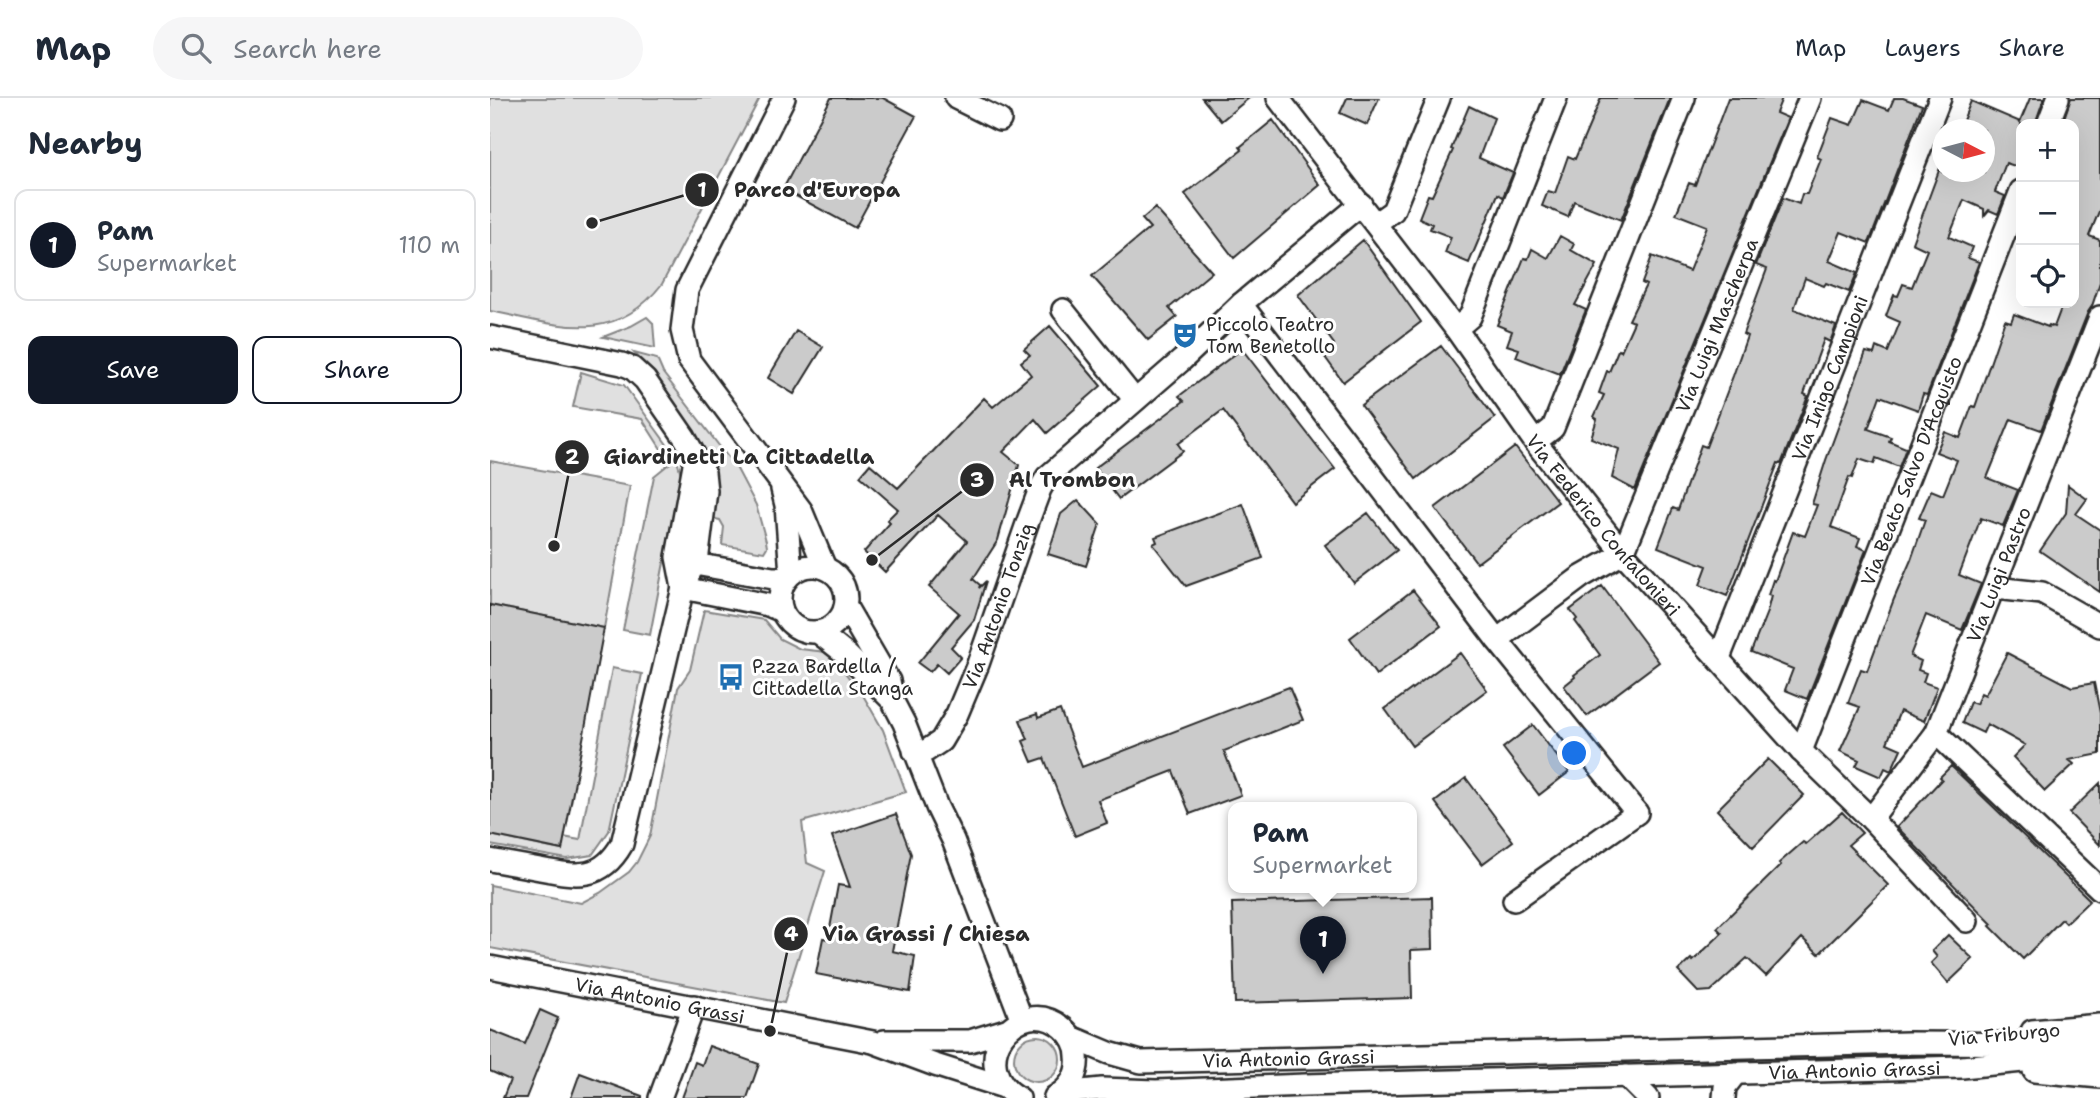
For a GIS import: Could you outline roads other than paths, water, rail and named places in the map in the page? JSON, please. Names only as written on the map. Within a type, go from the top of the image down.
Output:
[{"type":"street","points":[[784,98],[687,290],[682,330],[689,360],[801,510],[825,568]]},
{"type":"street","points":[[956,98],[1000,120]]},
{"type":"street","points":[[1376,223],[1393,211],[1439,98]]},
{"type":"street","points":[[1456,329],[1470,317],[1556,98]]},
{"type":"street","points":[[1535,442],[1553,428],[1684,98]]},
{"type":"street","name":"Via Luigi Mascherpa","points":[[1623,553],[1810,98]]},
{"type":"street","name":"Via Inigo Campioni","points":[[1719,657],[1940,98]]},
{"type":"street","points":[[2050,119],[2058,98]]},
{"type":"street","name":"Via Federico Confalonieri","points":[[1281,100],[1456,329],[1535,442],[1623,553],[1801,751],[1871,819],[1967,921]]},
{"type":"street","name":"Via Antonio Tonzig","points":[[914,751],[926,751],[941,741],[957,714],[978,664],[1036,499],[1047,477],[1182,360],[1241,304],[1361,204]]},
{"type":"street","name":"Via Beato Salvo D'Acquisto","points":[[1801,751],[2016,204]]},
{"type":"street","points":[[1241,304],[1497,640],[1637,813],[1514,900]]},
{"type":"street","points":[[1063,310],[1135,400]]},
{"type":"street","name":"Via Luigi Pastro","points":[[1871,819],[1936,733],[2100,317]]},
{"type":"street","points":[[490,337],[589,356],[632,368],[645,380],[695,457],[704,472],[706,491],[695,564],[683,588],[627,830],[616,854],[602,868],[578,875],[490,860]]},
{"type":"street","points":[[683,588],[677,558],[695,457]]},
{"type":"street","points":[[781,484],[786,505],[789,576],[780,594],[782,611],[796,628],[818,632],[835,624],[846,607]]},
{"type":"street","points":[[1497,640],[1581,577],[1623,553]]},
{"type":"street","points":[[695,564],[772,578],[789,576],[807,566],[825,568],[835,574],[843,583],[846,607],[889,681],[892,700]]},
{"type":"street","points":[[683,588],[768,605],[782,611]]},
{"type":"street","points":[[1995,588],[2042,593],[2099,628]]},
{"type":"street","points":[[818,632],[847,655],[892,700],[904,723],[953,840],[1014,1025],[998,1043],[994,1058],[996,1074],[1012,1092]]},
{"type":"street","points":[[1936,733],[2100,889]]},
{"type":"street","name":"Via Antonio Grassi","points":[[490,967],[873,1042],[1012,1092]]},
{"type":"street","points":[[660,1098],[694,1006]]},
{"type":"street","name":"Via Antonio Grassi","points":[[873,1042],[970,1041],[1014,1025],[1045,1019],[1060,1025],[1071,1037],[1109,1053],[1141,1062],[1908,1044],[2100,1044]]},
{"type":"street","name":"Via Friburgo","points":[[1908,1044],[2100,1025]]},
{"type":"street","points":[[1057,1096],[1072,1081],[1077,1066],[1077,1051],[1071,1037]]},
{"type":"street","name":"Via Antonio Grassi","points":[[1057,1096],[1102,1089],[1148,1095],[1626,1076],[1962,1067],[2023,1060],[2100,1060]]},
{"type":"street","name":"Via Friburgo","points":[[1962,1067],[2100,1077]]},
{"type":"street","points":[[1724,1098],[1725,1087],[1735,1073]]},
{"type":"street","points":[[1626,1076],[1648,1098]]},
{"type":"place","name":"Parco d'Europa","points":[[592,223]]},
{"type":"place","name":"Piccolo Teatro Tom Benetollo","points":[[1185,335]]},
{"type":"place","name":"Giardinetti La Cittadella","points":[[554,546]]},
{"type":"place","name":"Al Trombon","points":[[872,560]]},
{"type":"place","name":"P.zza Bardella / Cittadella Stanga","points":[[731,677]]},
{"type":"place","name":"Pam","points":[[1323,974]]},
{"type":"place","name":"Via Grassi / Chiesa","points":[[770,1031]]}]
